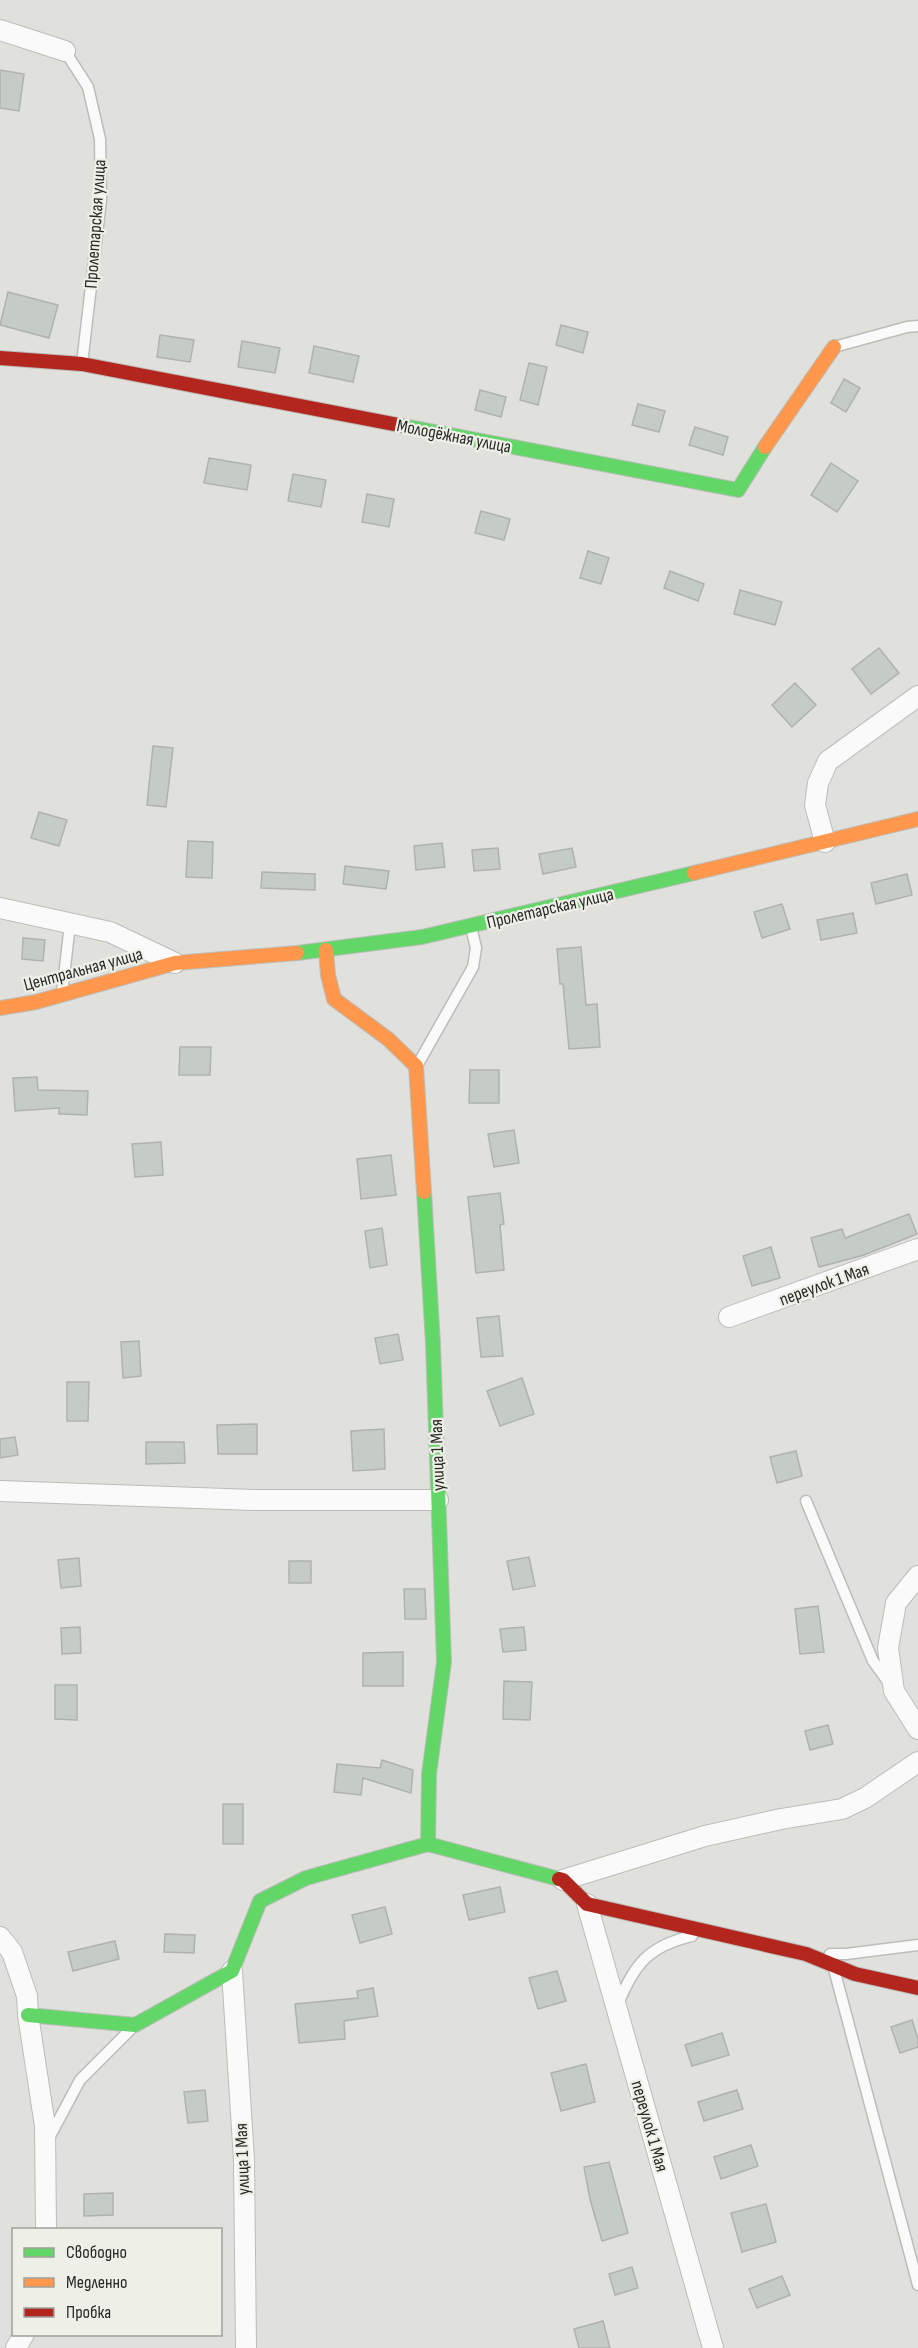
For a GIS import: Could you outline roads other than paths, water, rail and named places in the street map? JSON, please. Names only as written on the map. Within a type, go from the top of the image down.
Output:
[{"type":"street","name":"Пролетарская улица","points":[[0,30],[65,51]]},
{"type":"street","name":"Молодёжная улица","points":[[0,358],[82,364],[738,490],[796,400],[834,348]]},
{"type":"street","points":[[825,842],[815,805],[818,783],[828,761],[918,696]]},
{"type":"street","name":"Пролетарская улица","points":[[176,963],[326,950],[422,937],[918,819]]},
{"type":"street","points":[[0,908],[110,932],[176,963]]},
{"type":"street","points":[[326,950],[328,975],[334,999],[388,1039],[416,1066]]},
{"type":"street","name":"Центральная улица","points":[[0,1008],[176,963]]},
{"type":"street","name":"улица 1 Мая","points":[[416,1066],[433,1344],[444,1662],[429,1774],[428,1844]]},
{"type":"street","name":"переулок 1 Мая","points":[[729,1317],[918,1249]]},
{"type":"street","points":[[0,1491],[254,1500],[438,1500]]},
{"type":"street","points":[[918,1576],[896,1603],[888,1648],[894,1691],[918,1729]]},
{"type":"street","points":[[563,1880],[705,1836],[781,1819],[842,1809],[865,1798],[918,1762]]},
{"type":"street","points":[[28,2015],[135,2024],[232,1971],[260,1901],[306,1878],[428,1844],[563,1880],[587,1904],[806,1954],[833,1966],[880,1981],[918,1988]]},
{"type":"street","name":"переулок 1 Мая","points":[[587,1904],[714,2348]]},
{"type":"street","points":[[0,1937],[12,1952],[27,1996],[45,2126],[46,2228]]},
{"type":"street","name":"улица 1 Мая","points":[[232,1971],[244,2160],[246,2348]]},
{"type":"lane","name":"Пролетарская улица","points":[[65,51],[88,87],[100,139],[100,200],[82,364]]},
{"type":"lane","points":[[834,348],[907,327],[918,326]]},
{"type":"lane","points":[[62,994],[70,924]]},
{"type":"lane","points":[[416,1066],[473,967],[476,948],[471,927]]},
{"type":"lane","points":[[806,1501],[873,1661],[894,1691]]},
{"type":"lane","points":[[616,2007],[628,1978],[649,1953],[689,1936],[712,1933]]},
{"type":"lane","points":[[806,1954],[846,1954],[918,1945]]},
{"type":"lane","points":[[833,1966],[918,2285]]},
{"type":"lane","points":[[45,2145],[80,2080],[135,2024]]}]
